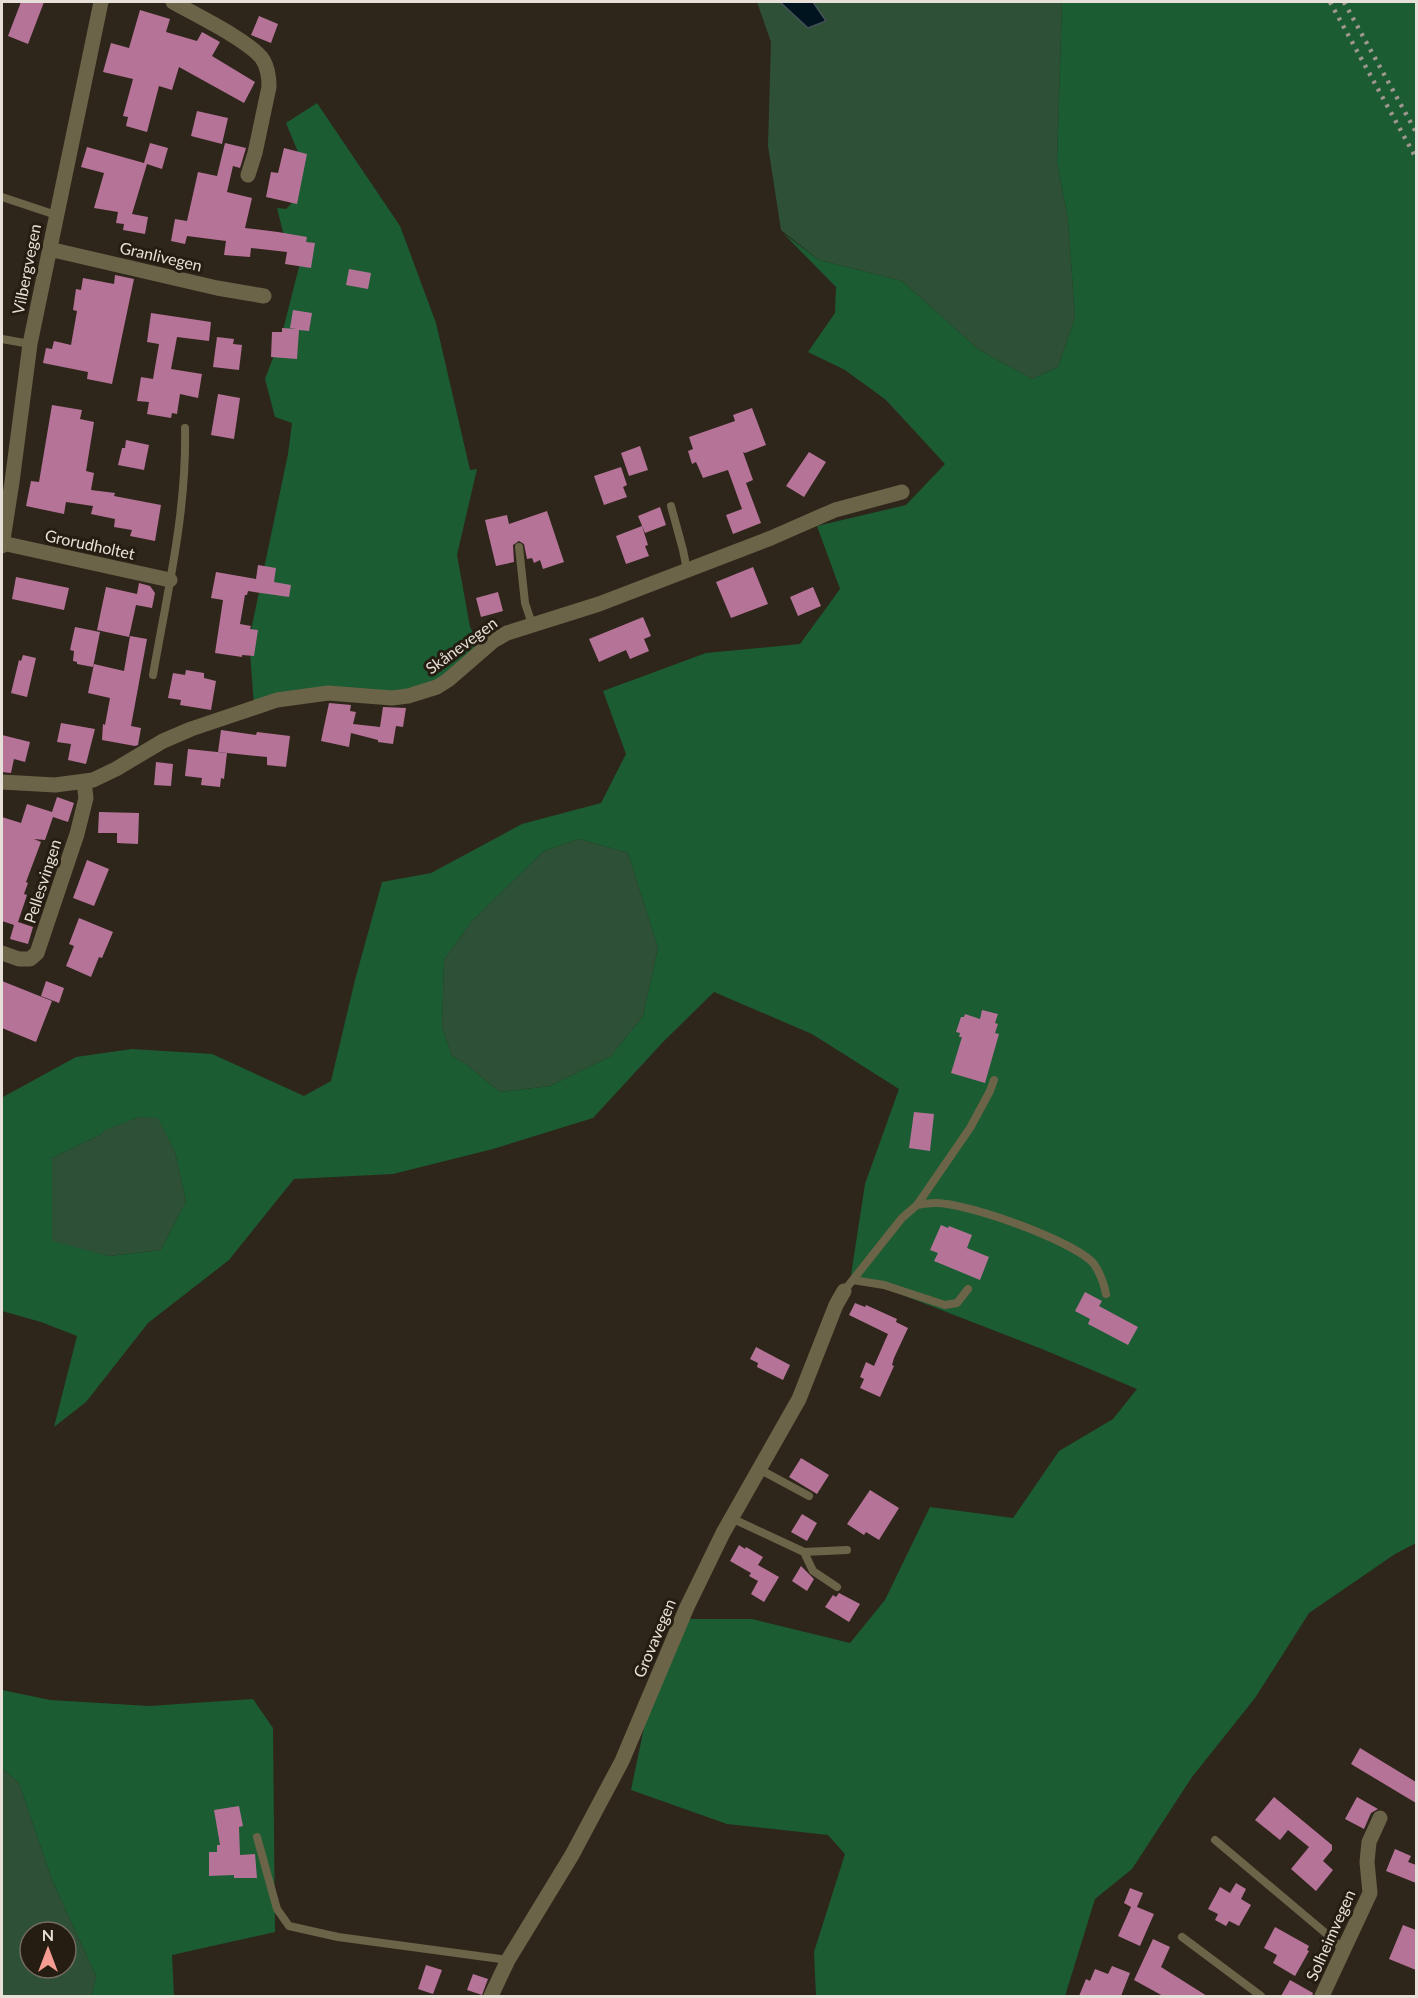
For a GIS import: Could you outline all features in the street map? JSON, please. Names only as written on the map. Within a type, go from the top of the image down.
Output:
[{"type":"street","name":"Vilbergvegen","points":[[2,544],[4,513],[30,344],[100,2]]},
{"type":"street","points":[[173,2],[253,48],[265,63],[269,87],[248,175]]},
{"type":"street","name":"Granlivegen","points":[[49,249],[218,288],[264,296]]},
{"type":"street","name":"Skånevegen","points":[[2,782],[55,785],[84,782],[116,769],[163,741],[191,729],[277,700],[328,693],[392,698],[408,696],[436,687],[493,641],[507,633],[599,604],[771,538],[835,510],[902,492]]},
{"type":"street","name":"Grorudholtet","points":[[2,544],[170,580]]},
{"type":"street","name":"Pellesvingen","points":[[2,953],[19,959],[30,958],[37,953],[77,834],[86,798],[84,782]]},
{"type":"street","name":"Grovavegen","points":[[491,1996],[508,1960],[572,1856],[622,1761],[687,1607],[731,1518],[799,1399],[836,1305],[849,1286]]},
{"type":"street","name":"Solheimvegen","points":[[1322,1996],[1370,1893],[1367,1862],[1369,1842],[1380,1818]]},
{"type":"lane","points":[[2,197],[56,215]]},
{"type":"lane","points":[[2,339],[30,344]]},
{"type":"lane","points":[[153,675],[170,580],[186,464],[185,428]]},
{"type":"lane","points":[[670,506],[687,570]]},
{"type":"lane","points":[[519,548],[525,603],[532,624]]},
{"type":"lane","points":[[849,1286],[902,1218],[917,1205],[970,1128],[994,1080]]},
{"type":"lane","points":[[917,1205],[936,1203],[961,1206],[1025,1227],[1071,1246],[1094,1264],[1104,1283],[1106,1294]]},
{"type":"lane","points":[[849,1286],[884,1284],[945,1305],[957,1302],[968,1289]]},
{"type":"lane","points":[[759,1469],[809,1496]]},
{"type":"lane","points":[[731,1518],[804,1552],[847,1550]]},
{"type":"lane","points":[[804,1552],[813,1571],[837,1587]]},
{"type":"lane","points":[[256,1837],[278,1909],[289,1926],[338,1937],[508,1960]]},
{"type":"lane","points":[[1215,1840],[1335,1941],[1343,1951]]},
{"type":"lane","points":[[1182,1937],[1261,1996]]},
{"type":"green space","points":[[757,2],[780,2],[808,28],[826,21],[813,2],[1062,2],[1057,163],[1068,219],[1075,318],[1058,367],[1032,379],[978,349],[902,281],[819,260],[781,230],[768,146],[771,42]]},
{"type":"green space","points":[[1062,2],[1416,2],[1416,1543],[1395,1554],[1309,1613],[1255,1698],[1192,1777],[1132,1869],[1095,1899],[1065,1996],[816,1996],[814,1952],[845,1854],[828,1835],[727,1824],[631,1790],[650,1699],[686,1619],[752,1619],[850,1643],[885,1600],[930,1507],[1013,1518],[1059,1451],[1113,1419],[1137,1389],[1042,1349],[851,1275],[865,1184],[899,1089],[812,1034],[714,992],[663,1042],[593,1118],[493,1149],[393,1174],[294,1179],[229,1260],[148,1323],[86,1402],[54,1427],[77,1336],[41,1322],[2,1311],[3,1097],[76,1057],[132,1049],[212,1054],[304,1096],[331,1081],[355,980],[382,882],[431,873],[522,824],[601,803],[626,754],[603,691],[706,653],[800,644],[840,589],[817,526],[906,505],[945,464],[886,400],[845,370],[808,352],[835,313],[836,287],[783,233],[819,260],[902,281],[978,349],[1032,379],[1058,367],[1075,318],[1068,219],[1057,163]],"holes":[[[579,839],[628,853],[658,948],[643,1016],[611,1056],[550,1086],[500,1092],[452,1056],[442,1027],[444,960],[472,921],[544,851]],[[139,1117],[158,1118],[175,1152],[186,1201],[161,1250],[109,1256],[52,1241],[52,1158],[102,1134],[103,1131]]]},
{"type":"green space","points":[[317,103],[400,226],[436,323],[470,470],[477,469],[457,555],[470,627],[482,650],[411,697],[349,693],[254,705],[249,640],[288,454],[292,423],[275,417],[265,379],[282,334],[303,251],[287,248],[277,208],[286,209],[291,204],[298,152],[286,123]]},
{"type":"green space","points":[[579,839],[628,853],[658,948],[643,1016],[611,1056],[550,1086],[500,1092],[452,1056],[442,1027],[444,960],[472,921],[544,851]]},
{"type":"green space","points":[[139,1117],[158,1117],[175,1152],[186,1201],[161,1250],[109,1256],[52,1242],[52,1158],[102,1134],[102,1131]]},
{"type":"green space","points":[[2,1690],[50,1700],[149,1706],[253,1699],[273,1728],[275,1932],[172,1955],[174,1996],[92,1996],[96,1976],[78,1937],[78,1920],[70,1920],[52,1880],[19,1783],[2,1768]]},
{"type":"green space","points":[[2,1768],[19,1783],[52,1880],[70,1920],[18,1920],[18,1980],[78,1980],[78,1937],[96,1976],[92,1996],[2,1996]]},
{"type":"water","points":[[780,2],[813,2],[826,21],[808,28]]},
{"type":"building","points":[[21,2],[44,2],[28,44],[8,36]]},
{"type":"building","points":[[140,10],[170,19],[166,32],[197,41],[202,32],[220,42],[212,56],[255,82],[244,103],[179,67],[172,90],[159,86],[147,132],[126,126],[128,117],[123,116],[133,79],[103,72],[111,43],[129,48]]},
{"type":"building","points":[[259,16],[278,24],[271,43],[251,35]]},
{"type":"building","points":[[197,111],[228,118],[222,144],[191,136]]},
{"type":"building","points":[[150,143],[168,148],[162,169],[147,164],[132,214],[148,217],[145,234],[123,230],[124,224],[116,223],[118,212],[94,208],[104,173],[81,167],[87,147],[144,163]]},
{"type":"building","points":[[225,143],[246,148],[240,168],[233,166],[227,192],[252,198],[245,228],[307,237],[306,242],[315,243],[311,268],[285,264],[287,252],[251,248],[250,257],[224,255],[226,241],[187,236],[185,244],[171,241],[175,219],[187,221],[198,172],[217,176]]},
{"type":"building","points":[[284,148],[307,154],[297,204],[266,197],[271,172],[278,173]]},
{"type":"building","points":[[349,269],[371,273],[368,289],[346,285]]},
{"type":"building","points":[[115,275],[134,279],[112,384],[87,379],[88,372],[43,363],[46,348],[52,349],[54,341],[71,345],[77,311],[73,310],[76,289],[81,290],[83,278],[114,284]]},
{"type":"building","points":[[293,310],[312,313],[309,331],[299,330],[297,359],[271,357],[272,332],[282,332],[282,328],[297,329],[290,328]]},
{"type":"building","points":[[151,313],[211,322],[209,341],[177,337],[171,369],[202,374],[198,398],[180,394],[177,414],[172,413],[171,418],[147,414],[149,402],[137,401],[141,377],[153,379],[159,344],[147,342]]},
{"type":"building","points":[[217,337],[234,339],[233,344],[242,345],[239,370],[213,367]]},
{"type":"building","points":[[218,394],[240,398],[234,439],[211,435]]},
{"type":"building","points":[[52,405],[82,410],[80,419],[94,422],[86,471],[94,473],[91,490],[115,493],[114,496],[161,505],[155,541],[130,536],[132,530],[114,527],[115,519],[91,514],[93,506],[66,502],[64,514],[26,506],[31,481],[39,482]]},
{"type":"building","points":[[752,408],[766,445],[743,452],[753,480],[746,483],[761,523],[733,534],[726,515],[742,509],[728,470],[703,478],[696,462],[692,464],[688,451],[693,449],[689,437],[735,421],[733,415]]},
{"type":"building","points":[[126,440],[149,445],[144,470],[118,465]]},
{"type":"building","points":[[640,446],[648,470],[629,476],[621,453]]},
{"type":"building","points":[[809,452],[826,462],[804,497],[786,486]]},
{"type":"building","points":[[621,467],[627,485],[623,487],[627,497],[604,505],[594,476]]},
{"type":"building","points":[[660,507],[666,525],[645,533],[638,516]]},
{"type":"building","points":[[547,511],[564,562],[543,569],[540,560],[534,563],[532,558],[527,559],[524,544],[519,541],[513,545],[514,562],[496,566],[485,520],[507,515],[509,524]]},
{"type":"building","points":[[642,526],[649,556],[626,564],[616,536]]},
{"type":"building","points":[[258,565],[276,568],[274,582],[291,585],[289,597],[248,591],[245,595],[240,624],[258,630],[254,656],[242,655],[242,657],[215,653],[223,600],[211,598],[216,572],[256,579]]},
{"type":"building","points":[[753,567],[768,604],[731,618],[716,582]]},
{"type":"building","points":[[16,577],[69,588],[64,610],[12,599]]},
{"type":"building","points":[[139,583],[150,586],[155,593],[152,608],[136,605],[129,637],[97,630],[106,587],[137,594]]},
{"type":"building","points":[[813,587],[821,606],[798,616],[790,597]]},
{"type":"building","points":[[498,592],[503,611],[481,617],[476,598]]},
{"type":"building","points":[[643,617],[651,636],[644,639],[649,651],[630,659],[626,650],[599,662],[589,639]]},
{"type":"building","points":[[75,627],[100,632],[93,667],[73,661],[74,651],[70,650]]},
{"type":"building","points":[[130,636],[147,639],[131,726],[141,728],[138,745],[135,746],[102,740],[103,724],[105,725],[110,698],[88,693],[94,664],[124,671]]},
{"type":"building","points":[[23,655],[36,658],[27,697],[11,693],[19,660],[21,661]]},
{"type":"building","points":[[186,670],[204,673],[204,678],[216,681],[211,710],[180,705],[181,700],[168,698],[173,673],[185,675]]},
{"type":"building","points":[[329,703],[351,705],[350,711],[356,712],[353,724],[380,727],[383,707],[406,708],[403,727],[396,726],[393,744],[378,742],[378,740],[351,733],[349,747],[321,741]]},
{"type":"building","points":[[61,723],[95,729],[86,764],[68,760],[71,744],[57,742]]},
{"type":"building","points":[[221,730],[256,735],[257,732],[290,736],[286,767],[267,765],[267,757],[218,752]]},
{"type":"building","points":[[2,735],[30,742],[25,762],[14,759],[11,773],[2,772]]},
{"type":"building","points":[[188,749],[227,753],[224,779],[221,778],[220,787],[201,785],[202,778],[185,776]]},
{"type":"building","points":[[156,762],[173,764],[171,786],[154,785]]},
{"type":"building","points":[[57,797],[74,803],[68,822],[53,817],[45,840],[34,839],[41,842],[26,882],[28,883],[24,894],[27,895],[18,922],[33,927],[28,944],[10,939],[14,925],[2,921],[2,817],[21,823],[27,804],[52,812]]},
{"type":"building","points":[[99,812],[139,813],[138,844],[117,843],[117,833],[98,833]]},
{"type":"building","points":[[87,860],[109,869],[94,906],[73,898]]},
{"type":"building","points":[[79,918],[113,932],[91,977],[66,966],[74,946],[69,944]]},
{"type":"building","points":[[2,981],[52,1001],[36,1042],[2,1028]]},
{"type":"building","points":[[46,981],[64,988],[59,1003],[41,996]]},
{"type":"building","points":[[982,1010],[998,1014],[995,1033],[999,1034],[985,1083],[951,1073],[962,1037],[959,1037],[960,1033],[956,1032],[961,1017],[965,1014],[980,1019]]},
{"type":"building","points":[[914,1112],[934,1114],[930,1151],[909,1148]]},
{"type":"building","points":[[941,1225],[972,1235],[967,1248],[989,1257],[980,1280],[934,1261],[938,1253],[930,1250]]},
{"type":"building","points":[[1085,1292],[1102,1301],[1099,1306],[1138,1327],[1128,1345],[1088,1324],[1090,1319],[1075,1311]]},
{"type":"building","points":[[855,1303],[865,1307],[866,1305],[897,1319],[896,1322],[908,1328],[880,1397],[860,1388],[864,1379],[860,1377],[866,1362],[874,1366],[888,1334],[849,1315]]},
{"type":"building","points":[[756,1347],[790,1365],[783,1380],[757,1367],[758,1363],[750,1359]]},
{"type":"building","points":[[801,1458],[829,1475],[817,1494],[789,1477]]},
{"type":"building","points":[[870,1490],[899,1508],[879,1540],[866,1532],[864,1535],[847,1524]]},
{"type":"building","points":[[802,1514],[817,1523],[807,1541],[791,1532]]},
{"type":"building","points":[[739,1545],[763,1557],[758,1565],[779,1577],[764,1602],[751,1594],[758,1581],[749,1576],[751,1573],[730,1561]]},
{"type":"building","points":[[801,1566],[814,1579],[807,1591],[792,1581]]},
{"type":"building","points":[[839,1593],[860,1604],[849,1622],[825,1607],[833,1595],[836,1597]]},
{"type":"building","points":[[1360,1748],[1416,1782],[1416,1803],[1351,1764]]},
{"type":"building","points":[[1274,1797],[1332,1845],[1332,1850],[1323,1861],[1333,1870],[1316,1891],[1291,1869],[1309,1847],[1288,1830],[1280,1840],[1255,1820]]},
{"type":"building","points":[[1357,1797],[1378,1809],[1371,1813],[1364,1829],[1345,1819]]},
{"type":"building","points":[[239,1806],[243,1826],[239,1827],[240,1855],[255,1854],[257,1878],[234,1878],[234,1875],[209,1876],[209,1852],[217,1852],[217,1845],[220,1845],[214,1810]]},
{"type":"building","points":[[1395,1849],[1411,1856],[1408,1862],[1416,1865],[1416,1883],[1386,1871]]},
{"type":"building","points":[[1236,1883],[1246,1889],[1241,1899],[1251,1905],[1239,1926],[1229,1921],[1226,1926],[1215,1920],[1218,1914],[1208,1909],[1220,1887],[1230,1893]]},
{"type":"building","points":[[1130,1888],[1143,1893],[1137,1907],[1154,1914],[1140,1946],[1118,1936],[1131,1907],[1124,1903]]},
{"type":"building","points":[[1403,1925],[1416,1930],[1416,1970],[1389,1959]]},
{"type":"building","points":[[1275,1927],[1309,1946],[1307,1950],[1309,1951],[1295,1976],[1273,1963],[1277,1955],[1264,1948]]},
{"type":"building","points":[[1153,1939],[1170,1947],[1161,1967],[1207,1996],[1163,1996],[1134,1980]]},
{"type":"building","points":[[426,1965],[442,1970],[433,1994],[418,1989]]},
{"type":"building","points":[[1112,1966],[1130,1973],[1121,1996],[1079,1996],[1086,1979],[1090,1981],[1095,1969],[1108,1974]]},
{"type":"building","points":[[473,1974],[488,1979],[482,1995],[467,1990]]},
{"type":"building","points":[[1290,1980],[1313,1993],[1312,1996],[1281,1996]]},
{"type":"railway","points":[[1330,2],[1416,158]]},
{"type":"railway","points":[[1344,2],[1416,132]]}]
